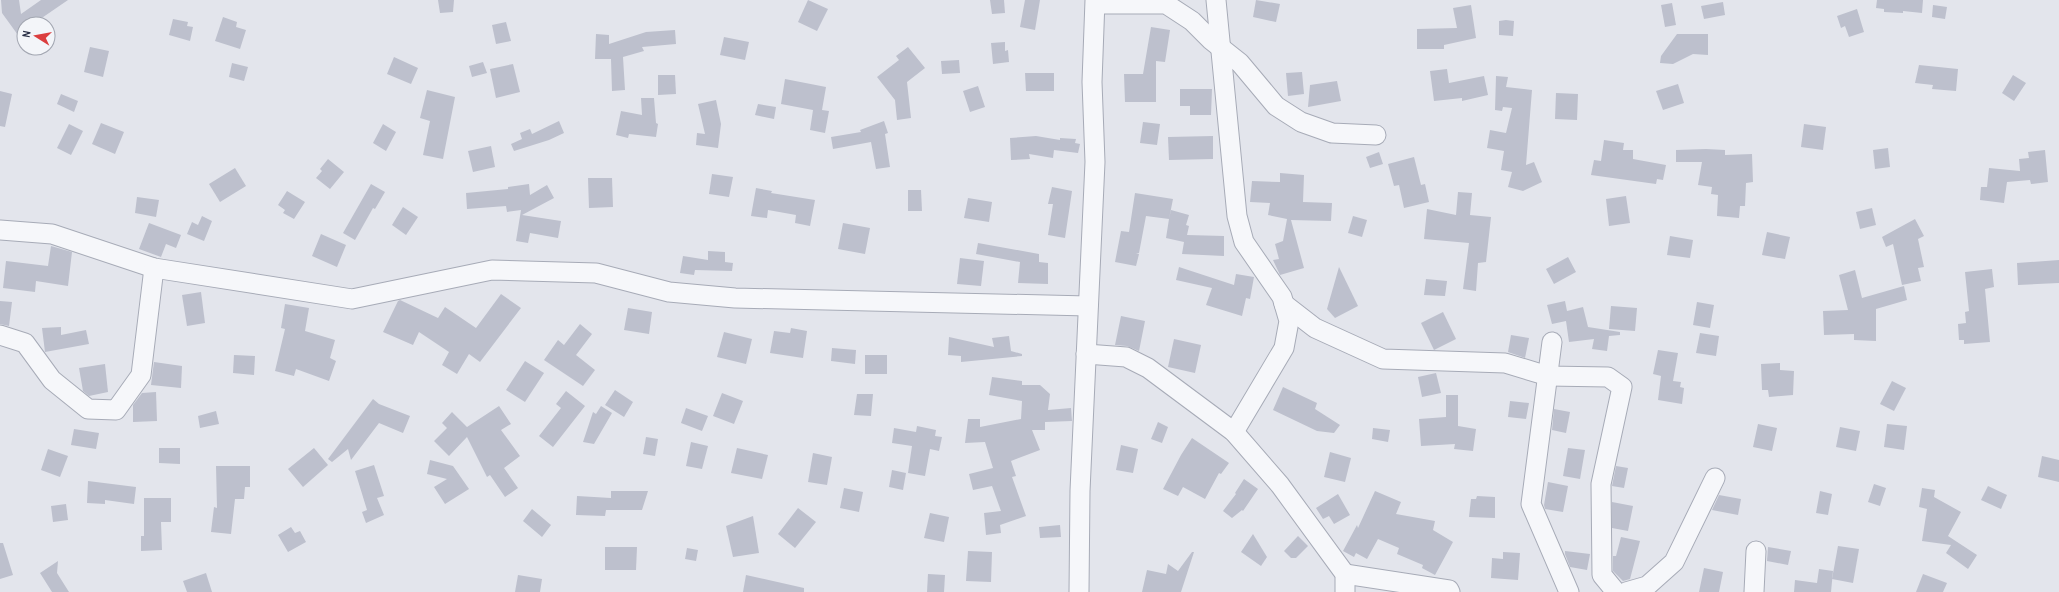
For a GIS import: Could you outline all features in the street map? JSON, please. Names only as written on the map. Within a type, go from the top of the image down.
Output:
[{"type":"street","points":[[1216,0],[1237,216],[1244,242],[1282,297],[1290,321],[1284,348],[1234,432]]},
{"type":"street","points":[[1079,592],[1080,492],[1095,162],[1092,82],[1096,2],[1166,4],[1192,21],[1220,48],[1240,63],[1276,106],[1300,122],[1332,133],[1376,136]]},
{"type":"street","points":[[0,230],[52,234],[154,268],[352,299],[492,270],[596,273],[669,292],[735,298],[1088,306]]},
{"type":"street","points":[[0,336],[25,343],[52,380],[88,409],[116,410],[142,375],[154,268]]},
{"type":"street","points":[[1284,304],[1315,328],[1383,359],[1505,363],[1548,376],[1608,377],[1622,387],[1601,484],[1602,575],[1616,592]]},
{"type":"street","points":[[1552,342],[1530,504],[1569,592]]},
{"type":"street","points":[[1086,354],[1126,357],[1148,368],[1234,432],[1285,491],[1345,583],[1449,590],[1450,592]]},
{"type":"street","points":[[1626,592],[1647,586],[1674,562],[1715,478]]},
{"type":"street","points":[[1754,592],[1756,550]]},
{"type":"building","points":[[1,0],[19,0],[21,14],[41,0],[68,0],[45,16],[16,16],[16,32],[2,13]]},
{"type":"building","points":[[438,0],[454,0],[453,12],[440,13]]},
{"type":"building","points":[[808,0],[828,9],[817,31],[798,22]]},
{"type":"building","points":[[990,0],[1004,0],[1005,13],[992,14]]},
{"type":"building","points":[[1025,0],[1040,0],[1035,30],[1020,27]]},
{"type":"building","points":[[1256,0],[1280,4],[1276,22],[1253,17]]},
{"type":"building","points":[[1877,0],[1923,0],[1922,13],[1903,11],[1903,13],[1884,12],[1884,9],[1876,8]]},
{"type":"building","points":[[1723,2],[1725,15],[1704,19],[1701,6]]},
{"type":"building","points":[[1672,3],[1676,25],[1665,27],[1661,5]]},
{"type":"building","points":[[1471,5],[1476,38],[1444,45],[1444,49],[1417,49],[1417,29],[1457,28],[1453,8]]},
{"type":"building","points":[[1933,5],[1947,7],[1945,19],[1932,17]]},
{"type":"building","points":[[1857,9],[1864,32],[1849,37],[1845,26],[1841,28],[1837,16]]},
{"type":"building","points":[[223,17],[237,22],[236,27],[246,30],[240,49],[215,41]]},
{"type":"building","points":[[173,19],[188,22],[187,26],[193,27],[190,41],[169,35]]},
{"type":"building","points":[[1499,21],[1514,21],[1513,36],[1499,35]]},
{"type":"building","points":[[506,22],[511,41],[496,44],[492,25]]},
{"type":"building","points":[[1151,27],[1170,30],[1165,62],[1156,61],[1156,102],[1125,102],[1124,74],[1143,74]]},
{"type":"building","points":[[675,30],[676,44],[642,47],[644,51],[623,57],[625,90],[612,91],[611,59],[595,59],[596,34],[609,35],[609,44],[646,32]]},
{"type":"building","points":[[1677,34],[1708,34],[1708,55],[1693,54],[1673,64],[1660,63],[1661,56]]},
{"type":"building","points":[[724,37],[749,42],[745,60],[720,55]]},
{"type":"building","points":[[1005,42],[1005,51],[1008,50],[1009,62],[993,64],[991,43]]},
{"type":"building","points":[[90,47],[109,51],[103,77],[84,72]]},
{"type":"building","points":[[908,47],[925,68],[907,82],[911,118],[897,120],[895,100],[877,77],[899,60],[896,56]]},
{"type":"building","points":[[394,57],[418,68],[411,84],[387,74]]},
{"type":"building","points":[[959,60],[960,73],[942,74],[941,61]]},
{"type":"building","points":[[483,62],[487,73],[472,77],[469,66]]},
{"type":"building","points":[[232,63],[248,67],[244,81],[229,77]]},
{"type":"building","points":[[513,64],[520,92],[496,98],[490,69]]},
{"type":"building","points":[[1919,65],[1958,69],[1956,91],[1932,89],[1933,85],[1915,83]]},
{"type":"building","points":[[1447,69],[1449,83],[1484,76],[1488,95],[1462,101],[1462,98],[1434,101],[1430,71]]},
{"type":"building","points":[[1302,72],[1304,94],[1288,96],[1286,73]]},
{"type":"building","points":[[1025,73],[1054,73],[1054,91],[1026,91]]},
{"type":"building","points":[[658,75],[675,75],[676,94],[658,95]]},
{"type":"building","points":[[2013,75],[2026,83],[2014,101],[2002,93]]},
{"type":"building","points":[[1496,76],[1508,77],[1506,87],[1532,90],[1526,165],[1534,162],[1542,182],[1523,191],[1508,187],[1512,172],[1501,170],[1504,151],[1487,148],[1490,130],[1506,133],[1512,108],[1503,107],[1502,111],[1495,110]]},
{"type":"building","points":[[785,79],[826,87],[822,110],[829,111],[825,133],[810,130],[813,110],[781,104]]},
{"type":"building","points":[[1337,81],[1341,101],[1308,107],[1310,85]]},
{"type":"building","points":[[1678,84],[1684,103],[1663,110],[1656,91]]},
{"type":"building","points":[[978,86],[985,107],[970,112],[963,91]]},
{"type":"building","points":[[1180,89],[1212,89],[1211,115],[1190,115],[1190,106],[1180,106]]},
{"type":"building","points":[[427,90],[455,97],[443,159],[423,155],[430,121],[420,118]]},
{"type":"building","points":[[0,91],[12,94],[5,127],[0,126]]},
{"type":"building","points":[[1556,93],[1578,94],[1577,120],[1555,119]]},
{"type":"building","points":[[61,94],[78,101],[74,112],[57,104]]},
{"type":"building","points":[[641,98],[654,98],[656,123],[658,124],[656,137],[629,134],[628,138],[616,135],[621,111],[642,115]]},
{"type":"building","points":[[716,100],[721,124],[718,148],[696,145],[697,133],[705,134],[698,104]]},
{"type":"building","points":[[758,104],[776,107],[774,119],[755,115]]},
{"type":"building","points":[[559,121],[564,133],[549,140],[514,151],[511,144],[522,139],[520,133],[530,129],[532,134]]},
{"type":"building","points":[[884,121],[888,133],[885,134],[890,167],[876,169],[871,142],[833,149],[831,137],[861,132],[860,130]]},
{"type":"building","points":[[1143,122],[1160,124],[1157,145],[1140,143]]},
{"type":"building","points":[[101,123],[124,132],[115,154],[92,144]]},
{"type":"building","points":[[69,124],[83,131],[71,155],[57,148]]},
{"type":"building","points":[[383,124],[396,132],[386,151],[373,143]]},
{"type":"building","points":[[1804,124],[1826,127],[1823,150],[1801,147]]},
{"type":"building","points":[[1036,136],[1060,140],[1060,138],[1076,139],[1075,143],[1080,144],[1078,153],[1054,150],[1053,158],[1029,154],[1030,159],[1011,160],[1010,138]]},
{"type":"building","points":[[1213,136],[1213,159],[1169,160],[1168,137]]},
{"type":"building","points":[[1604,140],[1624,143],[1623,150],[1633,150],[1633,159],[1666,165],[1663,180],[1657,179],[1656,184],[1591,175],[1594,160],[1601,161]]},
{"type":"building","points":[[491,146],[495,167],[473,172],[468,151]]},
{"type":"building","points":[[1888,148],[1890,167],[1875,169],[1873,150]]},
{"type":"building","points":[[1676,150],[1725,150],[1725,155],[1752,154],[1753,182],[1746,183],[1745,206],[1740,206],[1739,218],[1717,216],[1718,195],[1711,194],[1712,187],[1698,185],[1702,162],[1676,162]]},
{"type":"building","points":[[2045,150],[2048,182],[2031,184],[2030,180],[2007,182],[2004,203],[1980,200],[1981,187],[1987,187],[1989,168],[2020,171],[2019,159],[2029,158],[2028,152]]},
{"type":"building","points":[[1379,152],[1383,164],[1370,168],[1366,157]]},
{"type":"building","points":[[1414,157],[1421,185],[1425,184],[1429,202],[1404,208],[1399,185],[1394,186],[1388,164]]},
{"type":"building","points":[[328,159],[344,172],[330,189],[316,178],[322,171],[320,169]]},
{"type":"building","points":[[235,168],[246,186],[220,202],[209,184]]},
{"type":"building","points":[[1280,173],[1304,175],[1303,202],[1332,203],[1331,221],[1291,220],[1304,268],[1280,275],[1273,260],[1279,259],[1275,244],[1283,241],[1287,219],[1268,215],[1270,203],[1250,202],[1252,181],[1280,182]]},
{"type":"building","points":[[712,174],[733,177],[729,197],[709,194]]},
{"type":"building","points":[[588,178],[612,178],[613,207],[589,208]]},
{"type":"building","points":[[371,184],[385,192],[375,209],[373,208],[355,240],[343,233]]},
{"type":"building","points":[[529,184],[530,195],[547,185],[554,198],[522,215],[561,221],[558,238],[530,233],[528,243],[516,241],[521,210],[507,212],[506,206],[467,209],[466,193],[508,189],[508,187]]},
{"type":"building","points":[[1052,187],[1072,191],[1065,238],[1048,235],[1053,204],[1048,204]]},
{"type":"building","points":[[756,188],[772,191],[771,193],[815,200],[810,226],[795,223],[796,215],[768,210],[767,218],[751,216]]},
{"type":"building","points":[[908,190],[921,190],[922,211],[908,211]]},
{"type":"building","points":[[287,191],[305,202],[294,219],[283,213],[285,210],[278,205]]},
{"type":"building","points":[[1458,192],[1472,193],[1470,215],[1491,217],[1486,262],[1478,263],[1476,291],[1463,289],[1469,243],[1424,239],[1427,209],[1456,215]]},
{"type":"building","points":[[1135,193],[1173,199],[1169,219],[1146,216],[1139,253],[1136,253],[1139,254],[1136,266],[1115,262],[1121,231],[1129,232]]},
{"type":"building","points":[[1626,196],[1630,223],[1609,226],[1606,199]]},
{"type":"building","points":[[137,197],[159,200],[156,217],[135,213]]},
{"type":"building","points":[[968,198],[992,202],[989,222],[964,218]]},
{"type":"building","points":[[403,207],[418,217],[406,235],[392,225]]},
{"type":"building","points":[[1872,208],[1876,225],[1860,229],[1856,212]]},
{"type":"building","points":[[1171,210],[1189,215],[1186,225],[1189,226],[1187,235],[1224,236],[1224,256],[1182,254],[1184,242],[1166,238]]},
{"type":"building","points":[[202,216],[212,221],[204,241],[187,234],[192,222],[198,225]]},
{"type":"building","points":[[1353,216],[1367,220],[1362,237],[1348,233]]},
{"type":"building","points":[[1915,219],[1924,236],[1918,239],[1924,267],[1918,268],[1921,281],[1902,285],[1893,244],[1886,247],[1882,237]]},
{"type":"building","points":[[149,223],[181,235],[176,248],[166,244],[161,257],[139,249]]},
{"type":"building","points":[[843,223],[870,228],[865,254],[838,249]]},
{"type":"building","points":[[1767,232],[1790,237],[1785,259],[1762,255]]},
{"type":"building","points":[[321,234],[346,245],[337,267],[312,256]]},
{"type":"building","points":[[1670,236],[1693,240],[1690,258],[1667,255]]},
{"type":"building","points":[[978,243],[1039,254],[1039,262],[1048,263],[1048,284],[1018,283],[1020,262],[976,254]]},
{"type":"building","points":[[51,246],[72,252],[68,286],[36,281],[35,292],[3,288],[6,261],[48,266]]},
{"type":"building","points":[[708,251],[725,252],[725,262],[733,263],[732,271],[695,270],[694,275],[680,273],[683,256],[708,260]]},
{"type":"building","points":[[1568,257],[1576,272],[1554,284],[1546,269]]},
{"type":"building","points":[[960,258],[984,261],[981,286],[957,284]]},
{"type":"building","points":[[2059,260],[2059,283],[2018,285],[2017,263]]},
{"type":"building","points":[[1179,267],[1234,285],[1236,274],[1254,277],[1250,299],[1246,298],[1242,316],[1206,305],[1212,288],[1176,280]]},
{"type":"building","points":[[1339,267],[1358,306],[1335,318],[1327,309]]},
{"type":"building","points":[[1992,269],[1994,287],[1985,289],[1990,342],[1964,344],[1964,340],[1959,340],[1958,324],[1966,323],[1965,312],[1969,311],[1965,272]]},
{"type":"building","points":[[1855,270],[1862,298],[1904,286],[1907,300],[1876,309],[1876,341],[1854,340],[1854,334],[1824,335],[1823,311],[1848,310],[1839,275]]},
{"type":"building","points":[[1426,279],[1447,281],[1445,296],[1424,295]]},
{"type":"building","points":[[201,292],[205,323],[187,326],[182,295]]},
{"type":"building","points":[[501,294],[521,308],[480,362],[469,354],[457,374],[442,365],[449,352],[419,332],[413,345],[383,332],[398,301],[400,300],[438,318],[445,307],[476,328]]},
{"type":"building","points":[[0,301],[12,302],[9,326],[0,324]]},
{"type":"building","points":[[1565,301],[1567,311],[1583,307],[1588,327],[1620,332],[1620,335],[1609,336],[1607,351],[1592,349],[1594,339],[1569,342],[1566,321],[1552,324],[1547,305]]},
{"type":"building","points":[[1697,302],[1714,305],[1710,328],[1693,325]]},
{"type":"building","points":[[285,304],[309,308],[305,331],[335,340],[330,358],[336,361],[329,381],[296,369],[294,376],[275,371],[285,329],[281,328]]},
{"type":"building","points":[[1611,306],[1637,308],[1635,331],[1609,329]]},
{"type":"building","points":[[628,308],[652,312],[649,334],[624,330]]},
{"type":"building","points":[[1443,312],[1456,339],[1434,350],[1421,323]]},
{"type":"building","points":[[1121,316],[1145,321],[1139,351],[1127,346],[1115,345]]},
{"type":"building","points":[[580,324],[592,334],[576,355],[595,370],[583,386],[544,360],[558,340],[564,345]]},
{"type":"building","points":[[61,327],[61,335],[86,330],[89,344],[45,352],[42,328]]},
{"type":"building","points":[[791,328],[807,331],[803,358],[770,353],[774,331],[790,333]]},
{"type":"building","points":[[724,332],[752,339],[746,364],[717,357]]},
{"type":"building","points":[[1700,333],[1719,336],[1716,356],[1696,353]]},
{"type":"building","points":[[1511,335],[1529,338],[1525,358],[1508,352]]},
{"type":"building","points":[[1009,336],[1011,351],[1022,354],[1022,356],[961,362],[961,356],[948,355],[949,337],[994,347],[992,338]]},
{"type":"building","points":[[1174,339],[1201,345],[1195,373],[1168,367]]},
{"type":"building","points":[[832,348],[856,350],[855,364],[831,361]]},
{"type":"building","points":[[1658,350],[1678,353],[1673,381],[1681,382],[1680,387],[1684,388],[1682,404],[1658,400],[1661,376],[1653,374]]},
{"type":"building","points":[[234,355],[255,356],[254,375],[233,373]]},
{"type":"building","points":[[865,355],[887,355],[887,374],[865,374]]},
{"type":"building","points":[[525,361],[544,373],[525,402],[506,390]]},
{"type":"building","points":[[154,362],[182,366],[181,388],[151,385]]},
{"type":"building","points":[[1780,363],[1780,370],[1794,371],[1793,395],[1769,397],[1768,390],[1762,390],[1761,364]]},
{"type":"building","points":[[105,364],[108,392],[89,396],[83,391],[79,368]]},
{"type":"building","points":[[1436,373],[1441,393],[1422,397],[1418,377]]},
{"type":"building","points":[[992,377],[1022,381],[1022,385],[1040,385],[1050,394],[1048,410],[1071,408],[1072,421],[1045,422],[1045,430],[1032,430],[1040,450],[1011,461],[1016,476],[1012,477],[1026,516],[1000,525],[1001,533],[986,535],[984,513],[1001,511],[992,486],[973,490],[969,474],[993,468],[985,442],[965,443],[968,419],[980,419],[980,427],[1021,419],[1022,401],[989,395]]},
{"type":"building","points":[[1892,381],[1906,388],[1894,411],[1880,404]]},
{"type":"building","points":[[1283,387],[1317,403],[1315,409],[1340,425],[1334,433],[1317,431],[1273,410]]},
{"type":"building","points":[[615,390],[633,402],[624,417],[605,405]]},
{"type":"building","points":[[566,391],[585,406],[553,447],[539,436],[561,408],[556,404]]},
{"type":"building","points":[[156,392],[157,421],[133,422],[133,405],[142,393]]},
{"type":"building","points":[[722,393],[743,401],[734,424],[713,416]]},
{"type":"building","points":[[857,394],[873,394],[871,416],[854,415]]},
{"type":"building","points":[[1446,395],[1458,395],[1458,426],[1476,429],[1473,451],[1454,449],[1455,444],[1421,446],[1419,419],[1446,417]]},
{"type":"building","points":[[373,399],[379,404],[410,416],[403,433],[379,423],[351,460],[348,449],[332,462],[328,459]]},
{"type":"building","points":[[1510,401],[1529,403],[1526,419],[1508,417]]},
{"type":"building","points":[[499,406],[511,424],[501,430],[520,456],[504,468],[518,488],[505,497],[490,475],[487,477],[467,437],[449,456],[434,441],[447,428],[442,423],[452,412],[467,427]]},
{"type":"building","points":[[601,406],[612,413],[594,444],[583,442],[593,412],[596,414]]},
{"type":"building","points":[[686,408],[708,416],[702,431],[681,423]]},
{"type":"building","points":[[1554,409],[1570,412],[1566,433],[1552,430]]},
{"type":"building","points":[[216,411],[219,424],[200,428],[198,416]]},
{"type":"building","points":[[1158,422],[1168,427],[1162,443],[1151,439]]},
{"type":"building","points":[[1758,424],[1777,428],[1772,451],[1753,447]]},
{"type":"building","points":[[1887,424],[1907,426],[1904,450],[1884,447]]},
{"type":"building","points":[[917,426],[936,430],[935,436],[942,437],[939,451],[930,449],[925,476],[908,473],[912,446],[892,443],[894,428],[916,432]]},
{"type":"building","points":[[1840,427],[1860,431],[1856,451],[1836,447]]},
{"type":"building","points":[[1373,428],[1390,430],[1388,442],[1372,439]]},
{"type":"building","points":[[74,429],[99,433],[96,449],[71,445]]},
{"type":"building","points":[[646,437],[658,439],[655,456],[643,454]]},
{"type":"building","points":[[1192,438],[1229,463],[1221,474],[1219,473],[1205,499],[1183,487],[1178,496],[1163,489]]},
{"type":"building","points":[[691,442],[708,446],[702,469],[686,466]]},
{"type":"building","points":[[1121,445],[1138,449],[1133,473],[1116,470]]},
{"type":"building","points":[[159,448],[180,448],[180,464],[159,463]]},
{"type":"building","points":[[314,448],[328,465],[303,487],[288,469]]},
{"type":"building","points":[[737,448],[768,455],[762,479],[731,473]]},
{"type":"building","points":[[1568,448],[1585,450],[1580,479],[1563,476]]},
{"type":"building","points":[[48,449],[68,456],[60,477],[41,470]]},
{"type":"building","points":[[1330,452],[1351,458],[1345,482],[1324,477]]},
{"type":"building","points":[[813,453],[832,457],[827,485],[808,482]]},
{"type":"building","points":[[2042,456],[2059,460],[2059,482],[2038,477]]},
{"type":"building","points":[[430,460],[453,466],[469,489],[445,504],[434,487],[447,479],[427,474]]},
{"type":"building","points":[[374,465],[384,496],[377,498],[384,515],[366,523],[362,512],[367,510],[355,471]]},
{"type":"building","points":[[216,466],[250,466],[250,487],[245,487],[244,499],[235,499],[231,534],[211,532],[214,507],[217,508]]},
{"type":"building","points":[[1616,466],[1628,468],[1624,488],[1612,486]]},
{"type":"building","points":[[892,470],[906,473],[903,490],[889,487]]},
{"type":"building","points":[[1244,479],[1258,489],[1243,511],[1242,510],[1232,518],[1223,511],[1236,494],[1235,493]]},
{"type":"building","points":[[88,481],[136,487],[134,504],[105,500],[105,504],[87,503]]},
{"type":"building","points":[[1548,482],[1568,486],[1563,512],[1545,509],[1544,505]]},
{"type":"building","points":[[1874,484],[1886,488],[1880,506],[1868,502]]},
{"type":"building","points":[[1988,486],[2007,495],[2001,509],[1981,500]]},
{"type":"building","points":[[844,488],[863,492],[859,512],[840,508]]},
{"type":"building","points":[[1922,488],[1935,490],[1934,497],[1961,512],[1948,536],[1977,555],[1968,569],[1946,553],[1951,545],[1922,541],[1927,509],[1919,507]]},
{"type":"building","points":[[611,491],[648,491],[642,510],[606,510],[605,516],[576,515],[577,496],[611,498]]},
{"type":"building","points":[[1375,491],[1401,502],[1396,514],[1435,521],[1433,530],[1453,542],[1435,575],[1422,568],[1423,565],[1397,554],[1399,548],[1378,539],[1367,559],[1356,553],[1354,557],[1343,551],[1357,525],[1358,528]]},
{"type":"building","points":[[1820,491],[1832,494],[1828,515],[1816,513]]},
{"type":"building","points":[[1338,494],[1350,515],[1334,524],[1329,516],[1323,519],[1316,508]]},
{"type":"building","points":[[1719,495],[1741,499],[1738,515],[1712,510]]},
{"type":"building","points":[[1477,496],[1495,497],[1495,518],[1469,517],[1471,499],[1476,499]]},
{"type":"building","points":[[144,498],[171,498],[171,522],[161,522],[162,550],[141,551],[141,536],[144,536]]},
{"type":"building","points":[[1612,502],[1633,506],[1628,531],[1612,528]]},
{"type":"building","points":[[66,504],[68,520],[53,522],[51,506]]},
{"type":"building","points":[[798,508],[816,522],[795,548],[778,534]]},
{"type":"building","points":[[532,509],[551,525],[542,537],[523,521]]},
{"type":"building","points":[[930,513],[949,517],[944,542],[924,538]]},
{"type":"building","points":[[753,516],[759,553],[733,557],[726,526]]},
{"type":"building","points":[[1060,525],[1061,537],[1040,538],[1039,527]]},
{"type":"building","points":[[291,527],[295,533],[300,531],[306,542],[288,552],[278,535]]},
{"type":"building","points":[[1253,534],[1267,557],[1261,566],[1241,552]]},
{"type":"building","points":[[1298,536],[1308,546],[1296,558],[1291,558],[1284,551]]},
{"type":"building","points":[[1621,537],[1640,541],[1630,579],[1623,581],[1613,571],[1613,556],[1616,556]]},
{"type":"building","points":[[0,543],[3,543],[13,575],[0,579]]},
{"type":"building","points":[[1838,546],[1859,549],[1853,583],[1832,579]]},
{"type":"building","points":[[605,547],[637,547],[636,570],[605,570]]},
{"type":"building","points":[[1768,547],[1791,551],[1788,565],[1767,561]]},
{"type":"building","points":[[687,548],[698,550],[696,561],[685,559]]},
{"type":"building","points":[[968,551],[992,552],[991,582],[966,581]]},
{"type":"building","points":[[1565,551],[1590,554],[1587,570],[1570,567]]},
{"type":"building","points":[[1192,552],[1194,552],[1181,592],[1142,592],[1147,570],[1166,574],[1168,564],[1178,571]]},
{"type":"building","points":[[1503,552],[1520,553],[1518,580],[1491,578],[1492,558],[1503,559]]},
{"type":"building","points":[[58,561],[57,573],[69,592],[52,592],[40,573]]},
{"type":"building","points":[[1704,568],[1723,572],[1719,592],[1699,592]]},
{"type":"building","points":[[1819,569],[1833,571],[1831,592],[1794,592],[1795,580],[1817,583]]},
{"type":"building","points":[[206,573],[212,592],[187,592],[183,581]]},
{"type":"building","points":[[928,574],[945,575],[944,592],[927,592]]},
{"type":"building","points":[[1923,574],[1947,583],[1943,592],[1916,592]]},
{"type":"building","points":[[518,575],[542,579],[540,592],[515,592]]},
{"type":"building","points":[[746,575],[804,588],[804,592],[743,592]]}]
